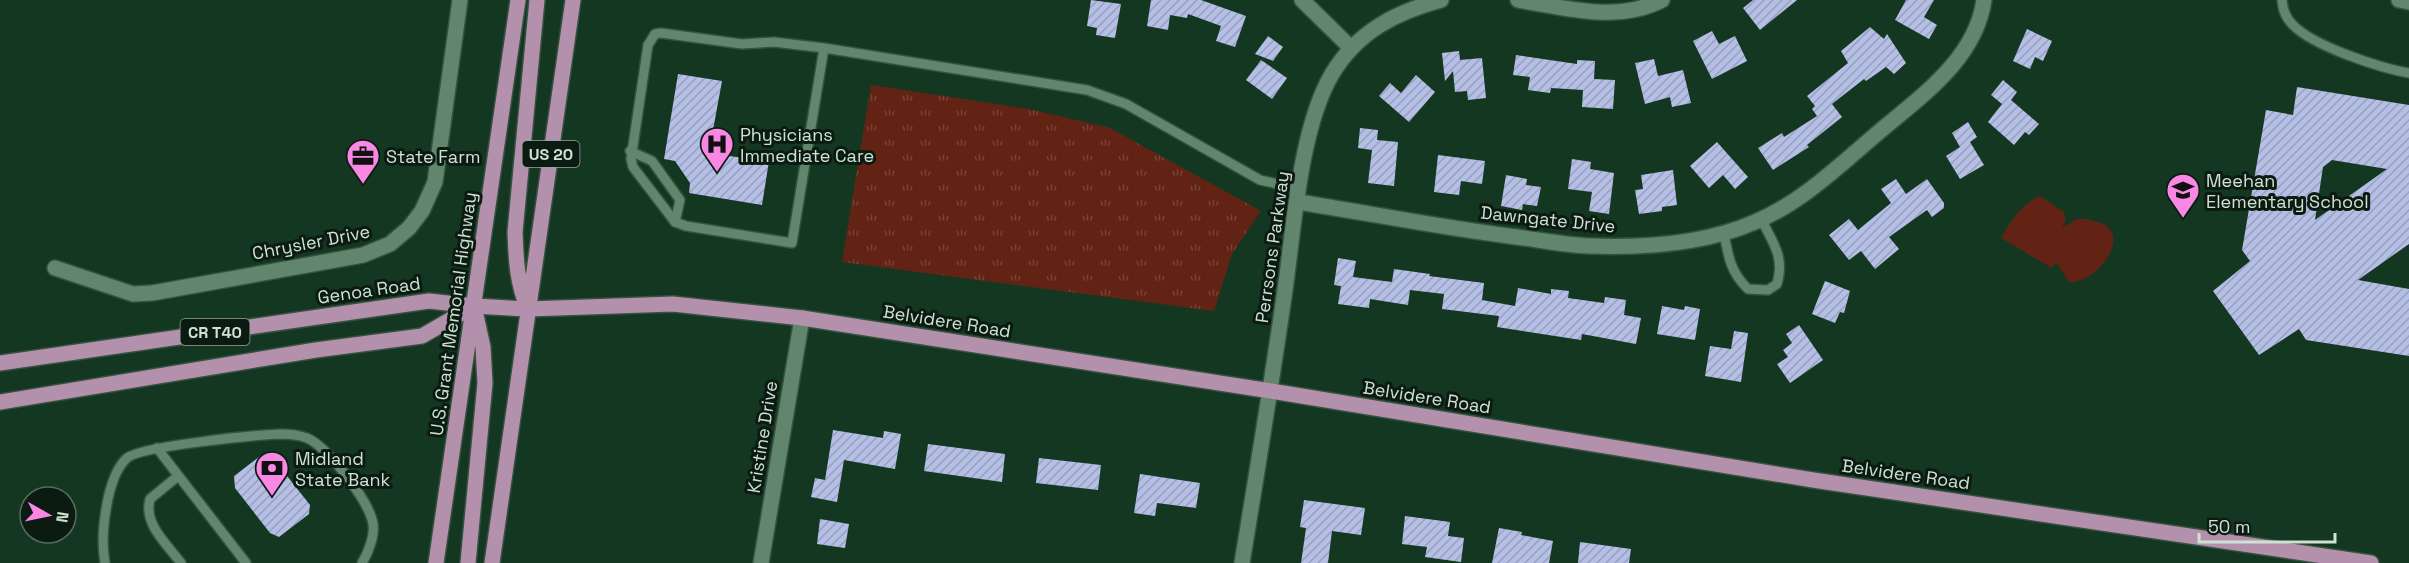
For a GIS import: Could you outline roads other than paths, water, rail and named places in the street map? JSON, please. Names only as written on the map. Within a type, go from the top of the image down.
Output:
[{"type":"main road","name":"U.S. Grant Memorial Highway","points":[[436,563],[518,0]]},
{"type":"main road","points":[[528,309],[520,289],[516,267],[515,232],[537,0]]},
{"type":"main road","name":"US 20","points":[[492,563],[573,0]]},
{"type":"main road","name":"Genoa Road","points":[[0,363],[429,301],[474,306]]},
{"type":"main road","name":"Belvidere Road","points":[[474,306],[528,309],[673,304],[802,318],[1271,391],[1813,480],[2371,563]]},
{"type":"main road","name":"CR T40","points":[[0,402],[316,350],[422,336],[474,306]]},
{"type":"main road","points":[[468,563],[485,383],[483,347],[474,306]]},
{"type":"street","name":"Chrysler Drive","points":[[56,268],[133,294],[363,255],[390,244],[409,228],[422,211],[435,182],[460,0]]},
{"type":"street","points":[[1302,0],[1350,48]]},
{"type":"street","name":"Perrsons Parkway","points":[[1242,563],[1271,391],[1305,153],[1320,98],[1332,74],[1350,48],[1368,32],[1400,13],[1441,0]]},
{"type":"street","points":[[1518,0],[1613,13],[1637,9],[1662,0]]},
{"type":"street","name":"Dawngate Drive","points":[[1299,195],[1468,230],[1589,246],[1658,245],[1724,232],[1761,219],[1807,193],[1922,96],[1961,56],[1975,30],[1984,0]]},
{"type":"street","points":[[2399,0],[2409,2]]},
{"type":"street","name":"Kristine Drive","points":[[761,563],[802,318]]},
{"type":"lane","points":[[2282,0],[2283,11],[2287,19],[2302,32],[2335,49],[2371,63],[2409,73]]},
{"type":"lane","points":[[825,48],[792,243],[687,226],[675,222],[633,167],[630,151],[648,45],[655,34],[666,33],[742,44],[774,42],[825,48],[1101,94],[1126,104],[1260,180],[1299,195]]},
{"type":"lane","points":[[630,151],[652,160],[680,200],[675,222]]},
{"type":"lane","points":[[1724,232],[1730,265],[1737,279],[1748,289],[1768,290],[1777,284],[1781,264],[1780,255],[1761,219]]},
{"type":"lane","points":[[105,563],[105,519],[114,480],[127,458],[138,452],[157,448],[279,434],[308,439],[325,451],[364,503],[373,524],[372,535],[362,563]]},
{"type":"lane","points":[[157,448],[246,563]]},
{"type":"lane","points":[[178,476],[150,499],[148,514],[151,522],[181,563]]},
{"type":"place","name":"Physicians Immediate Care","points":[[717,173]]},
{"type":"place","name":"State Farm","points":[[363,185]]},
{"type":"place","name":"Meehan Elementary School","points":[[2183,219]]},
{"type":"place","name":"Midland State Bank","points":[[272,497]]}]
